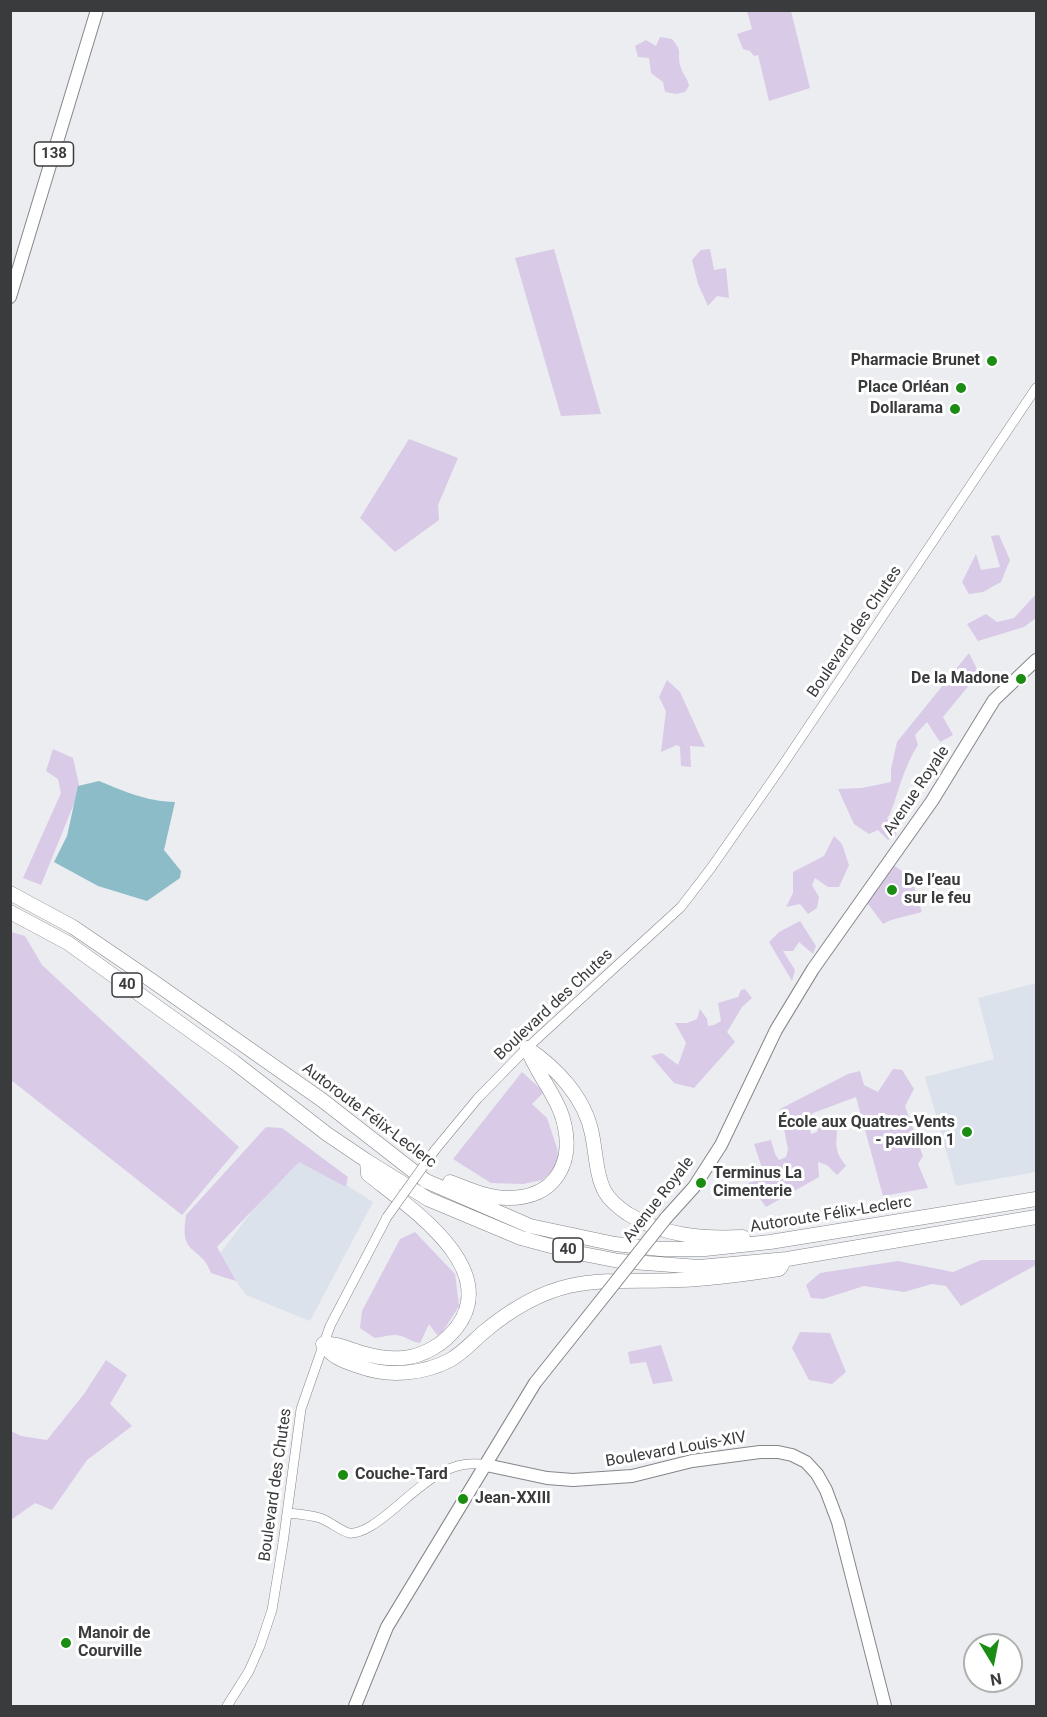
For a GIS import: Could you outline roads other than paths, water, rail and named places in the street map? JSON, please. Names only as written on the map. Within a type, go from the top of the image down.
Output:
[{"type":"highway","name":"Autoroute Félix-Leclerc","points":[[10,893],[73,927],[151,980],[322,1100],[426,1181],[531,1226],[615,1244],[660,1249],[705,1249],[770,1242],[1036,1199]]},
{"type":"highway","name":"Autoroute Félix-Leclerc","points":[[10,912],[68,943],[367,1161],[428,1199],[521,1238],[619,1261],[699,1267],[787,1259],[1036,1217]]},
{"type":"highway","points":[[378,1143],[441,1179],[479,1193],[507,1198],[527,1196],[546,1188],[560,1176],[566,1156],[566,1137],[563,1118],[534,1066],[527,1048]]},
{"type":"highway","points":[[527,1048],[562,1077],[587,1114],[597,1168],[604,1190],[612,1202],[648,1226],[667,1232],[708,1237],[755,1236],[770,1242]]},
{"type":"highway","points":[[323,1344],[336,1343],[365,1354],[384,1358],[405,1358],[429,1351],[449,1337],[459,1324],[467,1303],[467,1281],[456,1254],[438,1230],[368,1174],[367,1161]]},
{"type":"highway","points":[[323,1344],[331,1355],[368,1370],[383,1373],[417,1371],[453,1359],[488,1329],[548,1291],[596,1282],[729,1277],[779,1269],[787,1259]]},
{"type":"main road","name":"138","points":[[10,297],[97,10]]},
{"type":"main road","name":"Avenue Royale","points":[[355,1707],[387,1627],[535,1383],[666,1218],[690,1192],[720,1147],[776,1030],[813,969],[932,801],[994,700],[1036,660]]},
{"type":"main road","name":"Boulevard Louis-XIV","points":[[486,1465],[538,1477],[573,1480],[632,1476],[693,1461],[760,1452],[792,1455],[806,1462],[817,1474],[826,1490],[838,1522],[885,1707]]},
{"type":"street","name":"Boulevard des Chutes","points":[[227,1707],[249,1671],[272,1610],[288,1513],[301,1408],[323,1344],[347,1292],[387,1217],[435,1150],[478,1098],[527,1048],[681,907],[700,883],[778,772],[1036,388]]},
{"type":"street","name":"Boulevard Louis-XIV","points":[[288,1513],[320,1518],[349,1533],[364,1530],[383,1519],[431,1478],[451,1467],[464,1463],[486,1465]]},
{"type":"water","points":[[99,781],[145,798],[175,802],[164,850],[181,871],[180,878],[147,901],[98,886],[54,862],[67,836],[78,786]]},
{"type":"place","name":"Pharmacie Brunet","points":[[992,361]]},
{"type":"place","name":"Place Orléan","points":[[961,388]]},
{"type":"place","name":"Dollarama","points":[[955,409]]},
{"type":"place","name":"De la Madone","points":[[1021,679]]},
{"type":"place","name":"De l’eau sur le feu","points":[[892,890]]},
{"type":"place","name":"École aux Quatres-Vents - pavillon 1","points":[[967,1132]]},
{"type":"place","name":"Terminus La Cimenterie","points":[[701,1183]]},
{"type":"place","name":"Couche-Tard","points":[[343,1475]]},
{"type":"place","name":"Jean-XXIII","points":[[463,1499]]},
{"type":"place","name":"Manoir de Courville","points":[[66,1643]]}]
